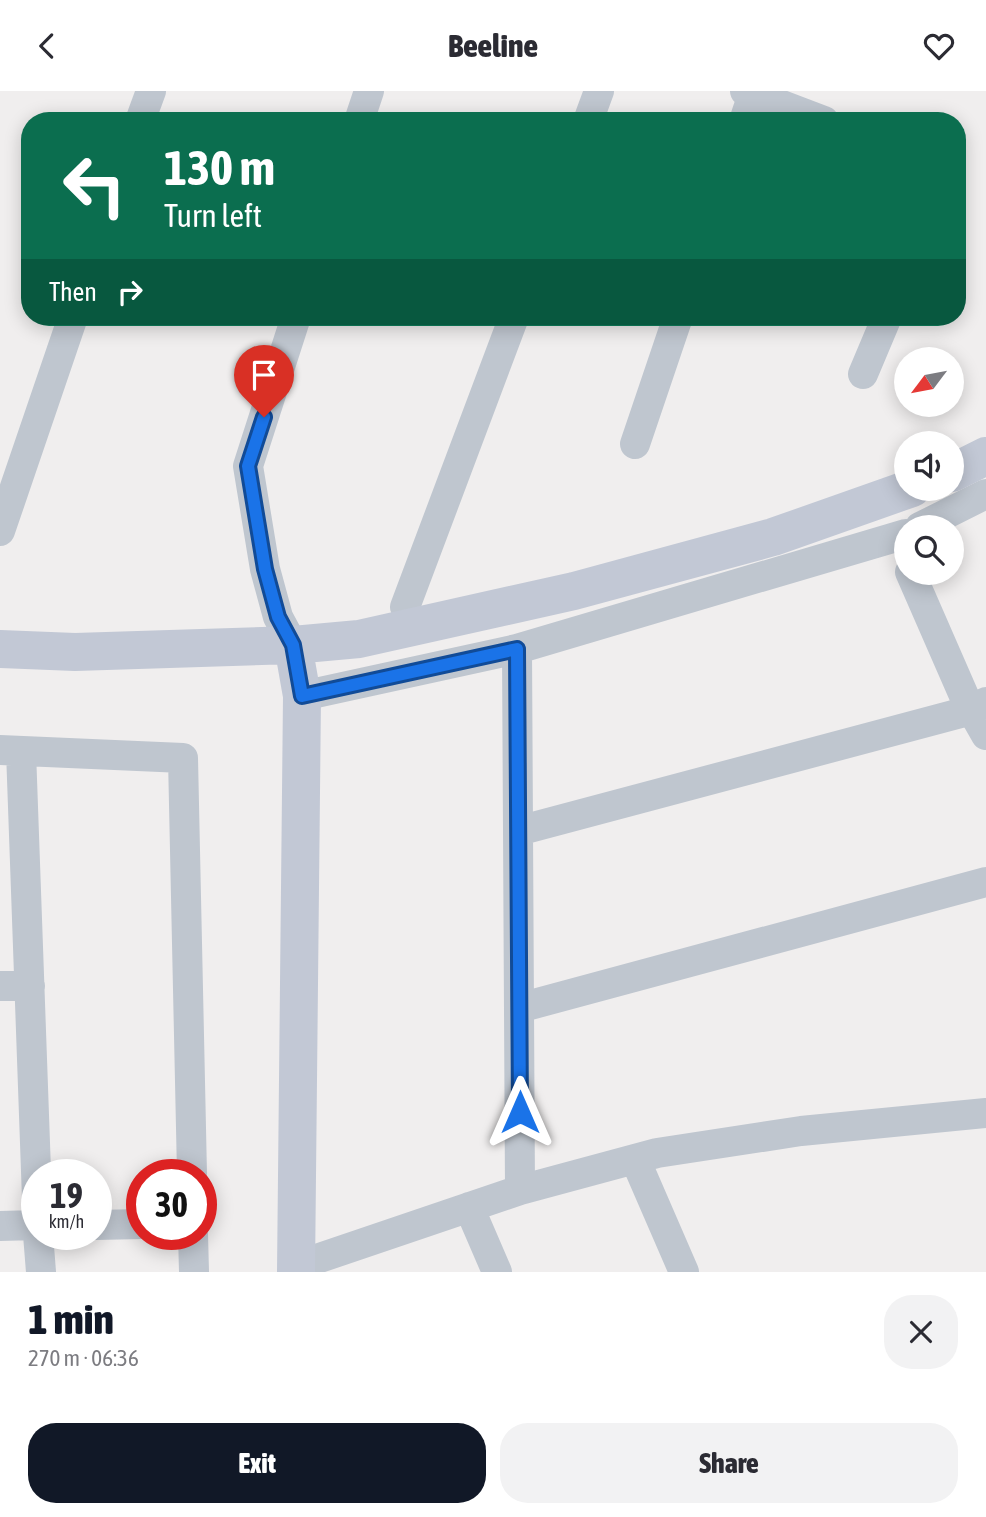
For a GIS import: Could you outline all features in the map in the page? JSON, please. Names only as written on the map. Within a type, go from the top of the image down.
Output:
[{"type":"street","points":[[143,112],[150,91]]},
{"type":"street","points":[[362,112],[369,91]]},
{"type":"street","points":[[591,112],[599,91]]},
{"type":"street","points":[[747,102],[788,112]]},
{"type":"street","points":[[0,531],[70,326]]},
{"type":"street","points":[[293,326],[248,466],[265,569],[278,617],[293,645],[302,696],[296,1269],[520,1190],[657,1153],[801,1131],[986,1113]]},
{"type":"street","points":[[405,607],[511,326]]},
{"type":"street","points":[[635,444],[675,326]]},
{"type":"street","points":[[863,374],[883,326]]},
{"type":"street","points":[[964,439],[986,429]]},
{"type":"street","points":[[964,467],[986,456]]},
{"type":"street","points":[[293,645],[353,619],[650,547],[800,504],[894,469]]},
{"type":"street","points":[[950,515],[986,493]]},
{"type":"street","points":[[0,649],[75,652],[293,645],[359,639],[574,591],[773,537],[894,494]]},
{"type":"street","points":[[302,696],[517,649],[894,545]]},
{"type":"street","points":[[518,831],[981,716],[916,585]]},
{"type":"street","points":[[517,649],[520,1190]]},
{"type":"street","points":[[36,1159],[30,986],[11,751],[183,758],[192,1159]]},
{"type":"street","points":[[519,1008],[986,882]]},
{"type":"street","points":[[0,986],[30,986]]},
{"type":"street","points":[[635,1159],[684,1272]]},
{"type":"street","points":[[469,1207],[497,1272]]},
{"type":"street","points":[[0,1226],[21,1225]]},
{"type":"street","points":[[39,1250],[41,1272]]},
{"type":"street","points":[[194,1250],[194,1272]]},
{"type":"route","points":[[264,417],[248,466],[265,569],[278,617],[293,645],[302,696],[517,649],[520,1112]]}]
